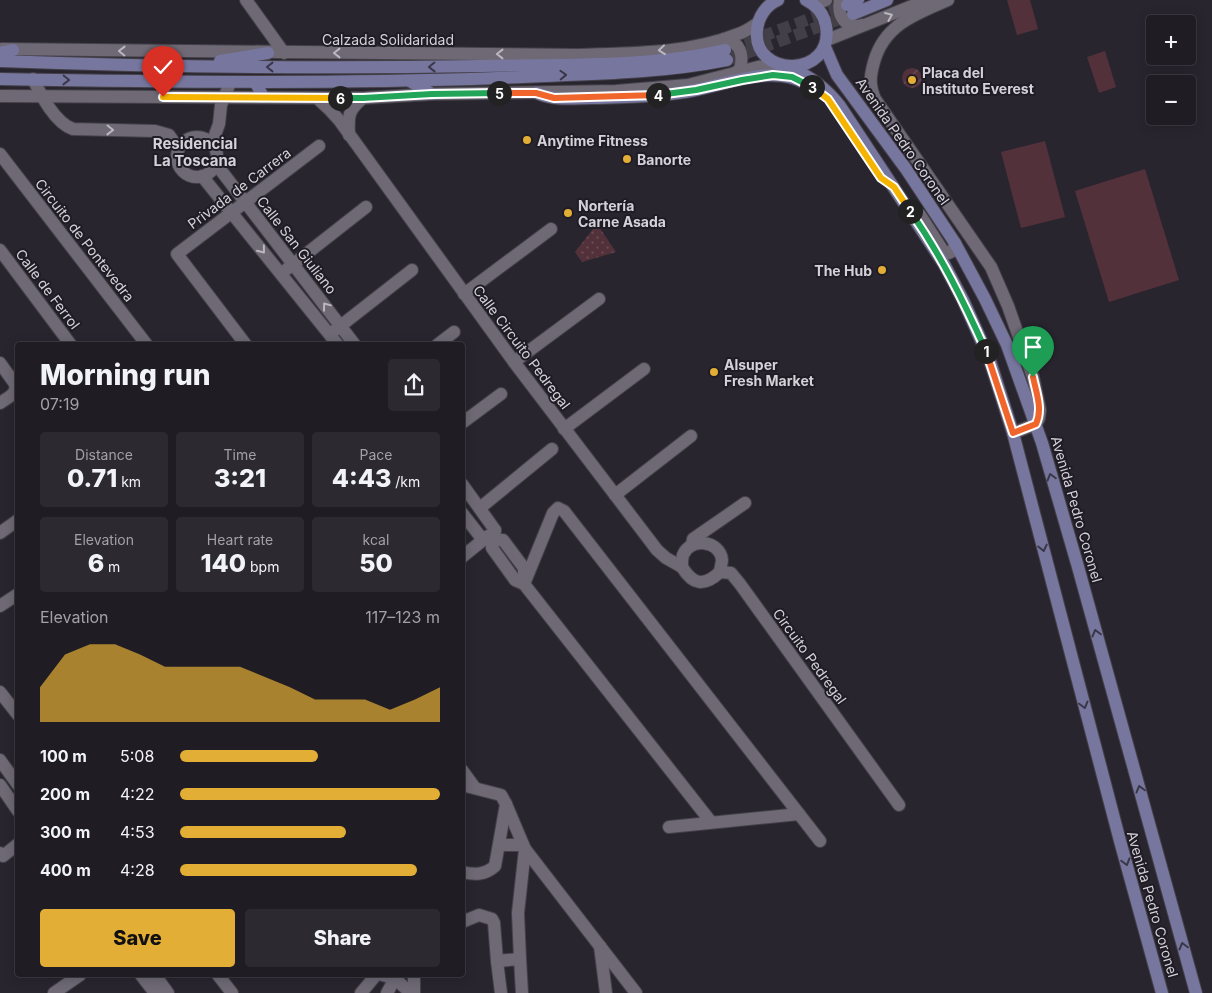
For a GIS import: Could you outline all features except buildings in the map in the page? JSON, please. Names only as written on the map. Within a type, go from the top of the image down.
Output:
[{"type":"main road","points":[[850,5],[887,0]]},
{"type":"main road","points":[[758,23],[762,13],[772,2]]},
{"type":"main road","name":"Avenida Pedro Coronel","points":[[810,3],[823,16],[826,23],[826,43],[837,75],[906,169],[955,243],[998,326],[1036,424],[1078,567],[1196,993]]},
{"type":"main road","name":"Avenida Pedro Coronel","points":[[758,23],[758,42],[762,51],[769,58],[808,75],[832,96],[944,264],[963,300],[989,358],[1013,433],[1120,841],[1162,993]]},
{"type":"main road","points":[[783,65],[800,66],[810,62],[819,55],[826,43]]},
{"type":"main road","points":[[0,53],[13,50]]},
{"type":"main road","name":"Calzada Solidaridad","points":[[0,61],[188,66],[381,68],[658,62],[725,50]]},
{"type":"main road","name":"Calzada Solidaridad","points":[[3,82],[33,79],[230,83],[410,81],[643,73],[689,68],[725,50]]},
{"type":"main road","points":[[188,66],[268,53]]},
{"type":"main road","points":[[536,93],[554,98],[654,96],[696,90],[764,76],[783,75],[792,77],[818,91],[828,99],[881,178],[894,187]]},
{"type":"main road","points":[[410,81],[432,94]]},
{"type":"main road","points":[[256,83],[263,97]]},
{"type":"street","points":[[246,0],[284,53]]},
{"type":"street","points":[[810,3],[826,0]]},
{"type":"street","points":[[826,43],[927,0]]},
{"type":"street","points":[[948,0],[895,27],[883,39],[877,49],[870,74],[870,87],[875,99],[991,267],[1008,306],[1033,377],[1040,410],[1036,424],[1013,433]]},
{"type":"street","points":[[850,5],[840,12],[849,26],[855,27],[870,24]]},
{"type":"street","name":"Calzada Solidaridad","points":[[0,49],[578,55],[650,52],[689,48],[725,50],[740,34],[758,23]]},
{"type":"street","points":[[725,50],[731,40],[736,44],[742,56],[740,69],[734,74]]},
{"type":"street","points":[[0,96],[363,98],[432,94],[616,91],[688,85],[758,67],[783,65]]},
{"type":"street","points":[[33,79],[41,96],[66,127],[73,129],[155,131],[169,136],[178,148]]},
{"type":"street","points":[[212,143],[219,124],[221,105],[230,83]]},
{"type":"street","points":[[317,98],[329,109],[349,135]]},
{"type":"street","points":[[349,135],[348,122],[350,112],[363,98]]},
{"type":"street","name":"Calle Circuito Pedregal","points":[[349,135],[514,362],[657,550],[666,558],[682,567]]},
{"type":"street","points":[[194,137],[204,138],[212,143],[217,153],[216,164],[210,172],[202,176],[190,176],[181,170],[176,159],[178,148],[185,140],[194,137]]},
{"type":"street","name":"Privada de Carrera","points":[[244,342],[177,254],[244,201],[319,146]]},
{"type":"street","name":"Circuito de Pontevedra","points":[[0,154],[145,342]]},
{"type":"street","name":"Calle San Giuliano","points":[[216,164],[353,342]]},
{"type":"street","points":[[202,176],[336,342]]},
{"type":"street","points":[[281,273],[366,207]]},
{"type":"street","points":[[910,212],[920,215],[943,251],[950,253],[953,251],[955,243]]},
{"type":"street","points":[[464,294],[551,229]]},
{"type":"street","name":"Calle de Ferrol","points":[[0,250],[69,342]]},
{"type":"street","points":[[330,334],[412,270]]},
{"type":"street","points":[[514,362],[600,299]]},
{"type":"street","points":[[441,342],[454,332]]},
{"type":"street","points":[[0,363],[15,383]]},
{"type":"street","points":[[564,429],[644,369]]},
{"type":"street","points":[[0,403],[15,392]]},
{"type":"street","points":[[465,421],[501,394]]},
{"type":"street","points":[[615,495],[691,436]]},
{"type":"street","points":[[480,508],[552,449]]},
{"type":"street","points":[[465,488],[480,508],[491,537],[492,548],[515,580],[524,584],[710,822]]},
{"type":"street","points":[[692,545],[693,539],[745,503]]},
{"type":"street","points":[[524,584],[552,513],[558,508],[564,511],[820,841]]},
{"type":"street","points":[[465,515],[491,537]]},
{"type":"street","points":[[0,533],[15,522]]},
{"type":"street","points":[[465,555],[491,537]]},
{"type":"street","points":[[704,542],[716,548],[722,559],[720,572],[711,580],[699,582],[688,578],[682,567],[683,554],[692,545],[704,542]]},
{"type":"street","name":"Circuito Pedregal","points":[[720,572],[731,574],[740,584],[899,805]]},
{"type":"street","points":[[0,606],[15,600]]},
{"type":"street","points":[[0,692],[15,712]]},
{"type":"street","points":[[0,760],[15,781]]},
{"type":"street","points":[[0,785],[15,807]]},
{"type":"street","points":[[469,787],[501,795],[524,847],[636,993]]},
{"type":"street","points":[[465,873],[475,875],[489,872],[495,866],[506,804]]},
{"type":"street","points":[[670,827],[799,814]]},
{"type":"street","points":[[499,845],[524,847]]},
{"type":"street","points":[[1,854],[15,846]]},
{"type":"street","points":[[522,993],[518,913],[524,847]]},
{"type":"street","points":[[465,921],[479,915],[492,919],[494,923],[496,961],[501,993]]},
{"type":"street","points":[[600,946],[606,993]]},
{"type":"street","points":[[496,961],[520,959]]},
{"type":"street","points":[[54,993],[77,977]]},
{"type":"street","points":[[143,977],[155,993]]},
{"type":"street","points":[[156,977],[168,993]]},
{"type":"street","points":[[220,977],[232,993]]},
{"type":"street","points":[[361,993],[374,977]]},
{"type":"street","points":[[387,993],[391,977]]},
{"type":"street","points":[[392,977],[413,993]]},
{"type":"street","points":[[413,993],[414,977]]},
{"type":"shaded area","points":[[1007,0],[1030,0],[1038,29],[1017,35]]},
{"type":"shaded area","points":[[1105,51],[1116,87],[1099,93],[1087,57]]},
{"type":"shaded area","points":[[912,68],[919,71],[922,78],[919,85],[912,88],[905,85],[902,78],[905,71]]},
{"type":"shaded area","points":[[1045,141],[1065,217],[1021,228],[1001,152]]},
{"type":"shaded area","points":[[1145,169],[1179,280],[1109,302],[1075,191]]},
{"type":"shaded area","points":[[597,224],[616,252],[582,262],[575,252]]},
{"type":"tunnel","points":[[728,49],[847,5]]},
{"type":"tunnel","points":[[727,60],[851,15]]},
{"type":"place","name":"Placa del Instituto Everest","points":[[912,80]]},
{"type":"place","name":"Anytime Fitness","points":[[527,140]]},
{"type":"place","name":"Banorte","points":[[627,159]]},
{"type":"place","name":"Nortería Carne Asada","points":[[568,213]]},
{"type":"place","name":"The Hub","points":[[882,270]]},
{"type":"place","name":"Alsuper Fresh Market","points":[[714,372]]},
{"type":"district","name":"Residencial La Toscana","points":[[195,152]]},
{"type":"route","points":[[163,97],[363,98],[432,94],[536,93],[554,98],[638,97],[696,90],[764,76],[783,75],[792,77],[818,91],[828,99],[881,178],[894,187],[922,228],[963,300],[989,358],[1013,433],[1036,424],[1039,418],[1040,410],[1033,377]]}]
